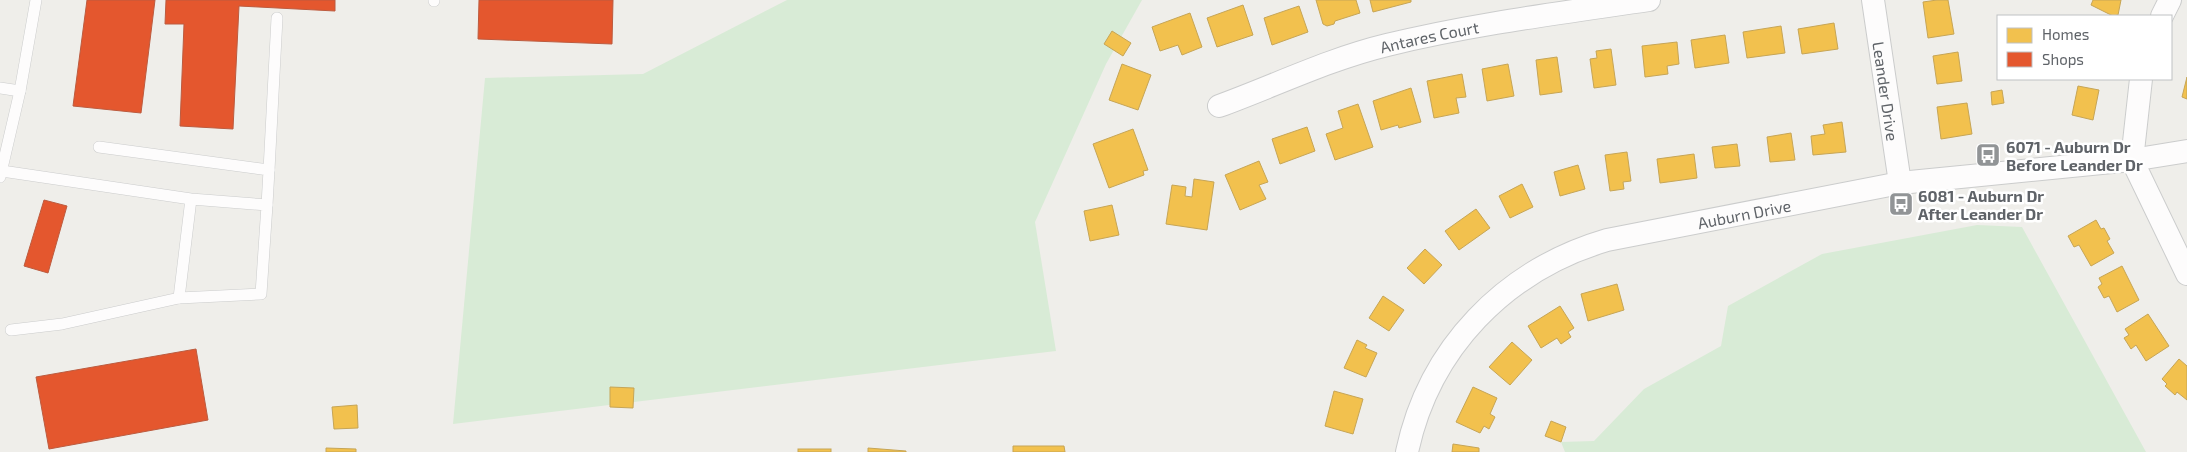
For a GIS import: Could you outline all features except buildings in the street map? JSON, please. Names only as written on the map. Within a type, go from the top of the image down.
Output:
[{"type":"street","name":"Antares Court","points":[[1219,106],[1314,69],[1385,46],[1471,27],[1649,0]]},
{"type":"street","name":"Leander Drive","points":[[1873,0],[1900,183]]},
{"type":"street","points":[[2162,15],[2170,0]]},
{"type":"street","points":[[2141,80],[2132,160],[2187,274]]},
{"type":"street","name":"Auburn Drive","points":[[1406,452],[1418,410],[1430,383],[1456,342],[1501,294],[1549,262],[1607,240],[1900,183],[2132,160],[2187,151]]},
{"type":"lane","points":[[36,0],[20,91],[1,175],[190,199],[267,205]]},
{"type":"lane","points":[[11,330],[62,324],[179,298],[261,294],[277,18]]},
{"type":"lane","points":[[0,88],[20,91]]},
{"type":"lane","points":[[99,147],[269,170]]},
{"type":"lane","points":[[179,298],[190,199]]},
{"type":"green space","points":[[787,0],[1142,0],[1106,64],[1035,222],[1056,351],[453,424],[485,78],[643,74]]},
{"type":"green space","points":[[1977,225],[2022,227],[2146,452],[1565,452],[1561,442],[1594,441],[1644,389],[1721,346],[1728,306],[1822,254]]},
{"type":"place","name":"6071 - Auburn Dr Before Leander Dr","points":[[1988,155]]},
{"type":"place","name":"6081 - Auburn Dr After Leander Dr","points":[[1901,204]]}]
